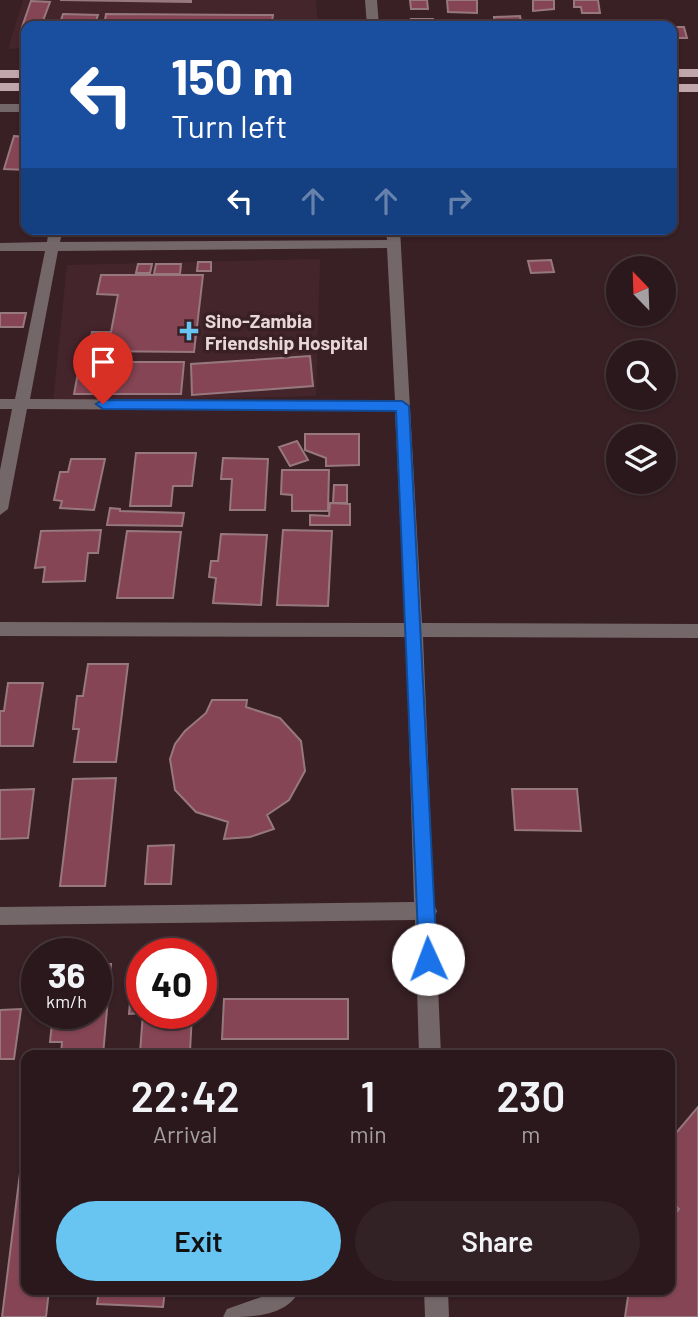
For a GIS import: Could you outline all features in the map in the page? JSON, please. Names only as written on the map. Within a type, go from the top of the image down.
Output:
[{"type":"main road","points":[[677,73],[698,73]]},
{"type":"main road","points":[[0,74],[21,74]]},
{"type":"main road","points":[[0,87],[21,87]]},
{"type":"main road","points":[[677,88],[698,88]]},
{"type":"street","points":[[371,0],[373,21]]},
{"type":"street","points":[[0,108],[21,108]]},
{"type":"street","points":[[0,509],[54,235]]},
{"type":"street","points":[[0,247],[394,237],[427,911],[430,1050]]},
{"type":"street","points":[[0,404],[402,406]]},
{"type":"street","points":[[0,629],[698,631]]},
{"type":"street","points":[[0,916],[427,911]]},
{"type":"street","points":[[235,1317],[274,1304],[283,1295]]},
{"type":"street","points":[[436,1295],[437,1317]]},
{"type":"shaded area","points":[[23,0],[316,0],[318,21],[21,21],[21,48],[8,49]]},
{"type":"shaded area","name":"Sino-Zambia Friendship Hospital","points":[[320,259],[316,396],[53,402],[67,265]]},
{"type":"building","points":[[60,0],[191,0],[191,2]]},
{"type":"building","points":[[410,0],[427,0],[428,9],[411,9]]},
{"type":"building","points":[[447,0],[477,0],[477,13],[448,12]]},
{"type":"building","points":[[533,0],[554,0],[554,9],[533,11]]},
{"type":"building","points":[[574,0],[598,0],[600,13],[582,13],[581,7],[574,7]]},
{"type":"building","points":[[31,1],[50,2],[43,21],[24,21]]},
{"type":"building","points":[[63,14],[98,15],[96,21],[61,21]]},
{"type":"building","points":[[106,14],[273,15],[272,21],[105,21]]},
{"type":"building","points":[[520,16],[521,21],[494,21],[494,17]]},
{"type":"building","points":[[411,19],[433,21],[411,21]]},
{"type":"building","points":[[677,27],[684,27],[687,38],[677,38]]},
{"type":"building","points":[[14,136],[21,137],[21,170],[4,169]]},
{"type":"building","points":[[551,260],[554,272],[531,273],[528,261]]},
{"type":"building","points":[[198,262],[211,262],[211,271],[197,271]]},
{"type":"building","points":[[138,264],[152,264],[150,273],[136,273]]},
{"type":"building","points":[[156,264],[181,264],[180,274],[154,274]]},
{"type":"building","points":[[101,275],[203,275],[194,352],[88,351],[92,332],[111,332],[118,295],[97,294]]},
{"type":"building","points":[[0,313],[26,313],[23,327],[0,327]]},
{"type":"building","points":[[310,356],[313,386],[192,395],[191,364]]},
{"type":"building","points":[[80,362],[184,362],[181,394],[74,394]]},
{"type":"building","points":[[305,434],[359,434],[359,465],[326,466],[326,458],[305,450]]},
{"type":"building","points":[[297,441],[308,460],[290,466],[279,447]]},
{"type":"building","points":[[136,453],[196,453],[192,486],[173,486],[171,506],[130,506]]},
{"type":"building","points":[[223,458],[268,459],[265,510],[230,510],[232,479],[221,479]]},
{"type":"building","points":[[71,459],[105,459],[94,510],[60,508],[62,501],[54,500],[60,472],[68,472]]},
{"type":"building","points":[[282,470],[329,470],[328,511],[292,511],[292,495],[281,494]]},
{"type":"building","points":[[334,485],[347,485],[347,503],[333,503]]},
{"type":"building","points":[[330,503],[350,504],[350,525],[310,525],[310,515],[329,516]]},
{"type":"building","points":[[110,508],[120,511],[184,513],[182,526],[107,525]]},
{"type":"building","points":[[101,530],[98,553],[88,553],[85,581],[43,582],[45,567],[35,568],[41,531]]},
{"type":"building","points":[[283,530],[332,531],[328,606],[277,605]]},
{"type":"building","points":[[127,531],[181,532],[173,598],[117,598]]},
{"type":"building","points":[[221,534],[267,535],[261,605],[213,603],[216,578],[209,577],[211,561],[218,561]]},
{"type":"building","points":[[88,664],[128,664],[116,762],[74,762],[79,729],[73,729],[77,696],[83,696]]},
{"type":"building","points":[[8,683],[43,683],[33,746],[0,746],[0,711],[4,711]]},
{"type":"building","points":[[212,700],[247,700],[246,707],[280,718],[301,741],[305,771],[289,800],[267,815],[274,829],[250,837],[224,839],[228,822],[196,812],[175,790],[170,759],[175,744],[185,731],[206,713]]},
{"type":"building","points":[[116,778],[105,886],[60,886],[73,779]]},
{"type":"building","points":[[34,789],[28,838],[0,839],[0,790]]},
{"type":"building","points":[[512,789],[577,789],[581,831],[515,830]]},
{"type":"building","points":[[174,845],[171,884],[145,884],[148,846]]},
{"type":"building","points":[[224,999],[348,999],[348,1039],[222,1039]]},
{"type":"building","points":[[21,1009],[14,1059],[0,1059],[0,1010]]},
{"type":"building","points":[[51,1029],[105,1029],[103,1050],[61,1050],[62,1042],[50,1042]]},
{"type":"building","points":[[142,1029],[191,1029],[190,1050],[140,1050]]},
{"type":"building","points":[[698,1107],[698,1317],[625,1317],[628,1295],[675,1295],[675,1213],[679,1209],[675,1205],[675,1134]]},
{"type":"building","points":[[21,1173],[21,1295],[48,1295],[46,1317],[2,1317]]},
{"type":"building","points":[[98,1295],[164,1295],[163,1307],[97,1304]]},
{"type":"place","name":"Sino-Zambia Friendship Hospital","points":[[189,331]]},
{"type":"route","points":[[103,404],[402,406],[428,959]]}]
